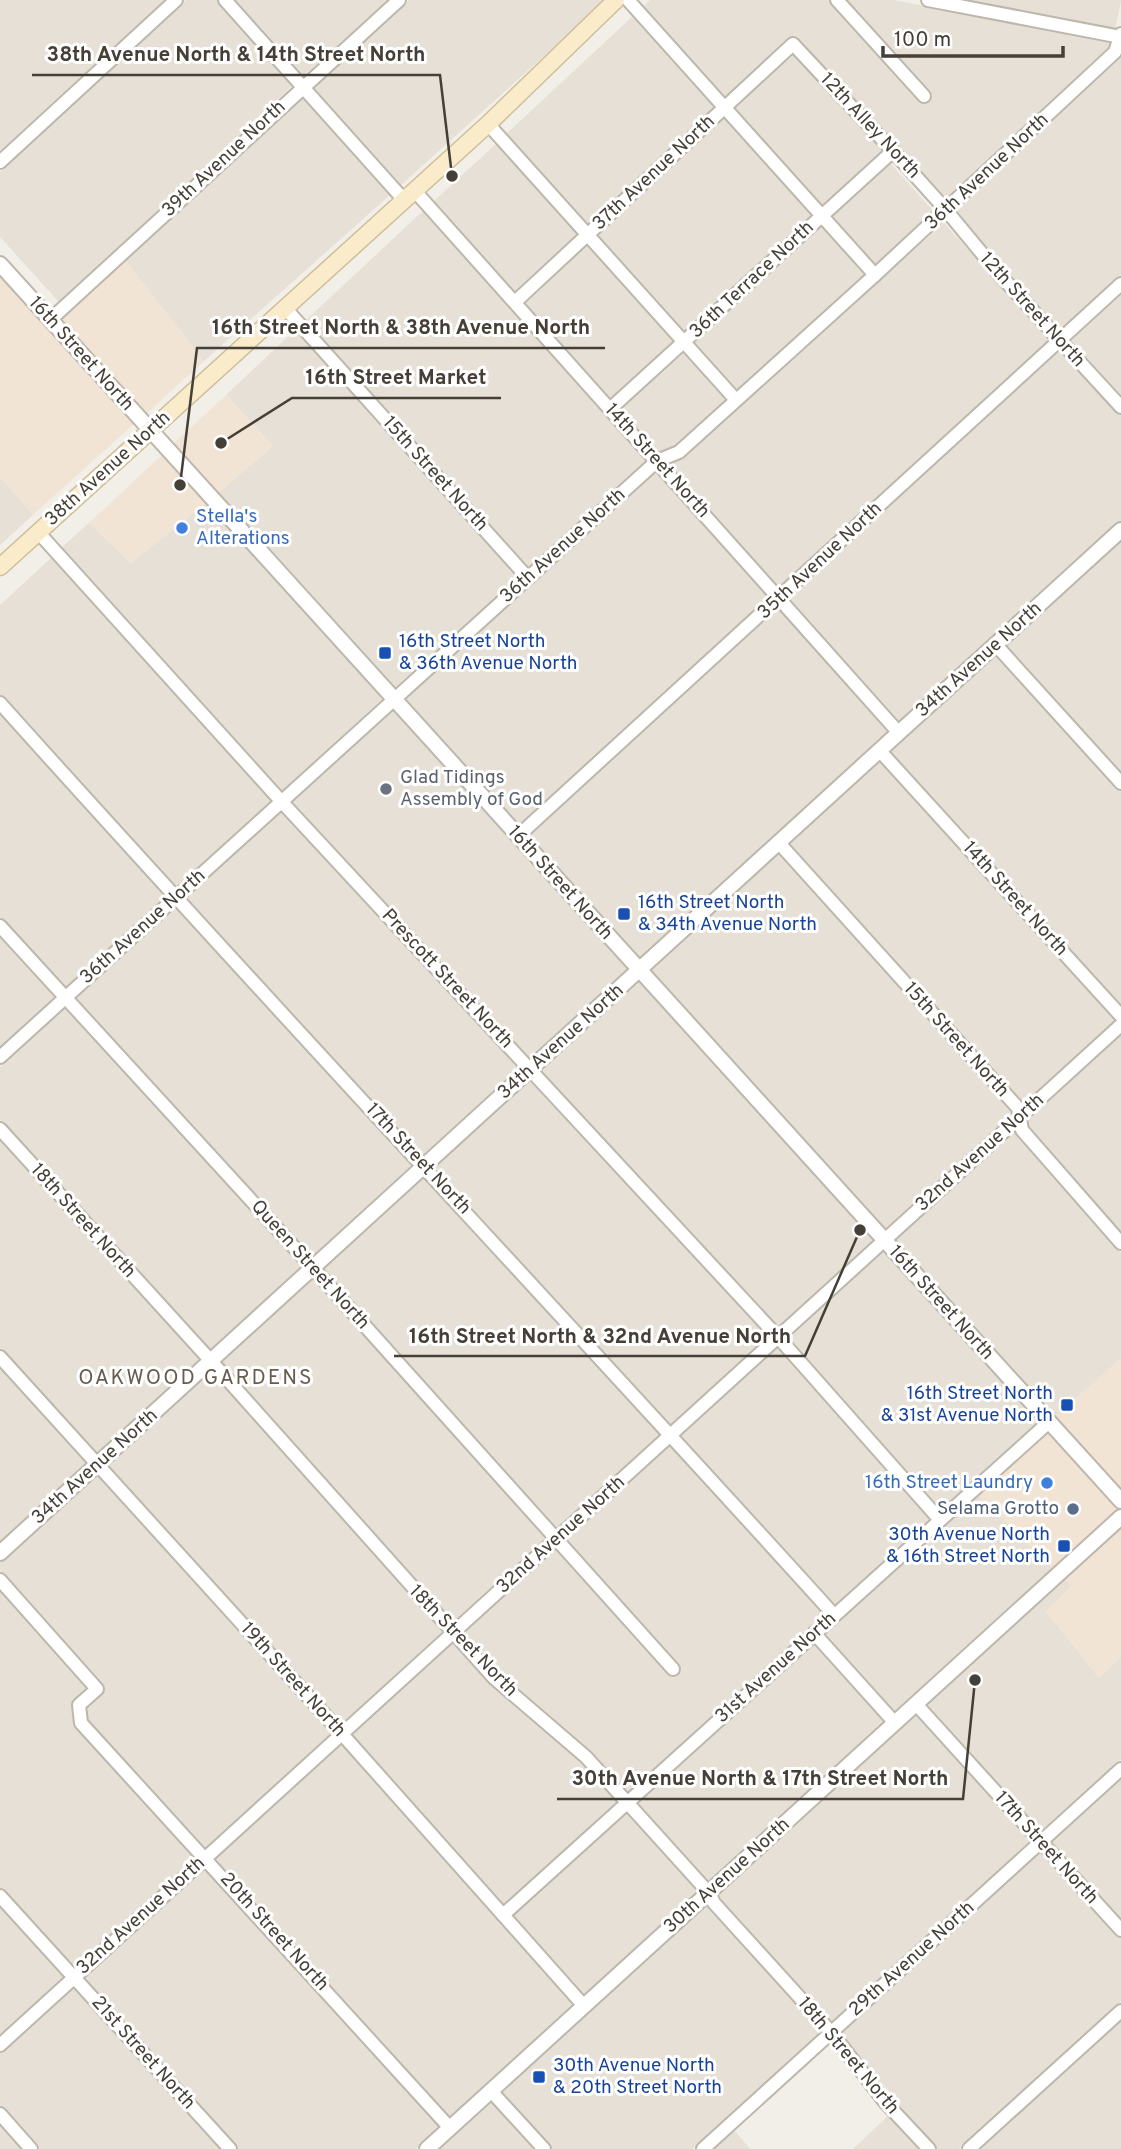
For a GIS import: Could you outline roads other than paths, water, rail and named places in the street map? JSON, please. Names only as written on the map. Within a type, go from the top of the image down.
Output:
[{"type":"main road","name":"38th Avenue North","points":[[0,567],[488,124],[616,0]]},
{"type":"street","points":[[0,162],[176,0]]},
{"type":"street","name":"14th Street North","points":[[225,0],[302,86],[515,302],[899,733]]},
{"type":"street","name":"39th Avenue North","points":[[50,320],[302,86],[399,0]]},
{"type":"street","points":[[628,0],[875,275]]},
{"type":"street","points":[[836,0],[923,96]]},
{"type":"street","points":[[928,0],[1121,36]]},
{"type":"street","name":"36th Avenue North","points":[[0,1058],[393,698],[657,461],[679,452],[875,275],[1115,52],[1121,36]]},
{"type":"street","name":"37th Avenue North","points":[[515,302],[793,44]]},
{"type":"street","name":"12th Alley North","points":[[793,44],[946,210]]},
{"type":"street","points":[[488,124],[736,400]]},
{"type":"street","name":"36th Terrace North","points":[[610,409],[893,151]]},
{"type":"street","name":"12th Street North","points":[[946,210],[999,274],[1121,407]]},
{"type":"street","name":"16th Street North","points":[[0,264],[1121,1501]]},
{"type":"street","name":"35th Avenue North","points":[[518,836],[1121,284]]},
{"type":"street","name":"15th Street North","points":[[286,309],[528,578]]},
{"type":"street","name":"34th Avenue North","points":[[0,1553],[1121,530]]},
{"type":"street","name":"Prescott Street North","points":[[38,532],[281,801],[778,1337],[940,1520]]},
{"type":"street","points":[[996,645],[1121,783]]},
{"type":"street","name":"17th Street North","points":[[0,703],[174,898],[425,1166],[834,1615]]},
{"type":"street","name":"14th Street North","points":[[880,751],[1121,1016]]},
{"type":"street","name":"15th Street North","points":[[779,843],[1018,1108],[1022,1130],[1121,1243]]},
{"type":"street","name":"Queen Street North","points":[[0,926],[313,1268],[673,1669]]},
{"type":"street","name":"32nd Avenue North","points":[[0,2045],[1121,1025]]},
{"type":"street","name":"18th Street North","points":[[0,1129],[494,1678],[586,1757],[628,1802],[709,1893],[714,1903],[831,2032],[885,2102],[929,2149]]},
{"type":"street","name":"19th Street North","points":[[0,1357],[584,2006]]},
{"type":"street","name":"31st Avenue North","points":[[503,1915],[1049,1422]]},
{"type":"street","name":"30th Avenue North","points":[[427,2149],[1121,1517]]},
{"type":"street","name":"20th Street North","points":[[0,1580],[97,1689],[79,1705],[81,1723],[206,1857],[450,2128]]},
{"type":"street","points":[[814,1633],[895,1723]]},
{"type":"street","name":"17th Street North","points":[[916,1704],[1121,1930]]},
{"type":"street","name":"29th Avenue North","points":[[703,2149],[1121,1769]]},
{"type":"street","name":"21st Street North","points":[[0,1896],[230,2149]]},
{"type":"street","points":[[970,2149],[1121,2011]]},
{"type":"street","points":[[491,2091],[544,2149]]},
{"type":"street","points":[[0,2114],[32,2149]]},
{"type":"place","name":"38th Avenue North & 14th Street North","points":[[452,176]]},
{"type":"place","name":"16th Street Market","points":[[221,443]]},
{"type":"place","name":"16th Street North & 38th Avenue North","points":[[180,485]]},
{"type":"place","name":"Stella's Alterations","points":[[182,528]]},
{"type":"place","name":"16th Street North & 36th Avenue North","points":[[385,653]]},
{"type":"place","name":"Glad Tidings Assembly of God","points":[[386,789]]},
{"type":"place","name":"16th Street North & 34th Avenue North","points":[[624,914]]},
{"type":"place","name":"16th Street North & 32nd Avenue North","points":[[860,1230]]},
{"type":"place","name":"16th Street North & 31st Avenue North","points":[[1067,1405]]},
{"type":"place","name":"16th Street Laundry","points":[[1047,1483]]},
{"type":"place","name":"Selama Grotto","points":[[1073,1509]]},
{"type":"place","name":"30th Avenue North & 16th Street North","points":[[1064,1546]]},
{"type":"place","name":"30th Avenue North & 17th Street North","points":[[975,1680]]},
{"type":"place","name":"30th Avenue North & 20th Street North","points":[[539,2077]]},
{"type":"district","name":"OAKWOOD GARDENS","points":[[196,1378]]}]
